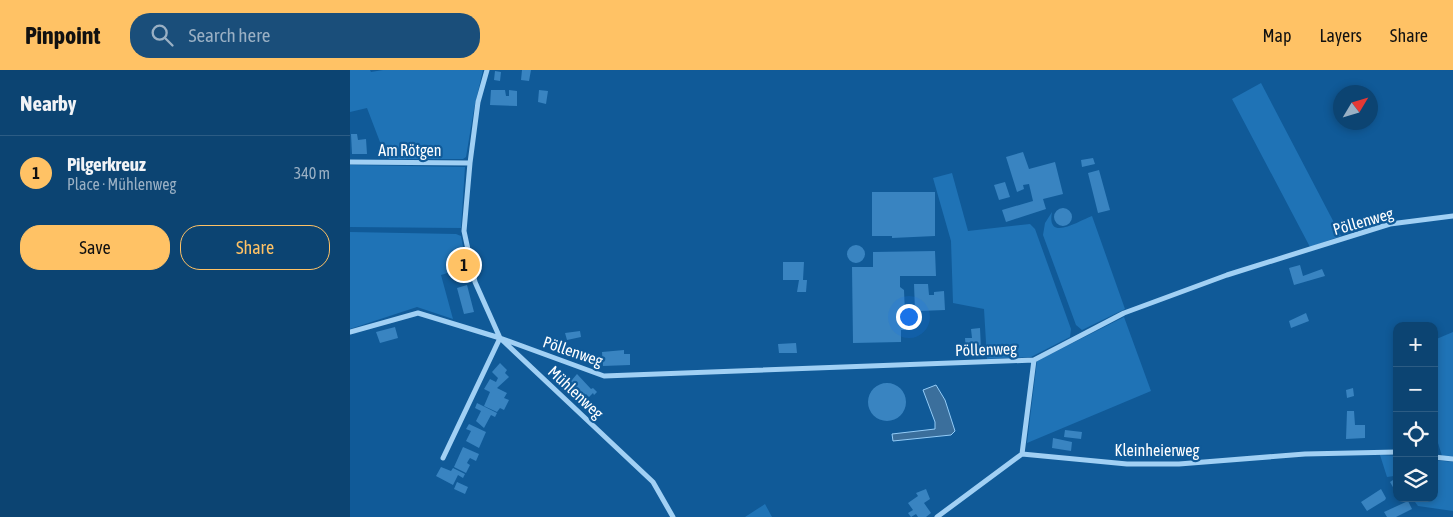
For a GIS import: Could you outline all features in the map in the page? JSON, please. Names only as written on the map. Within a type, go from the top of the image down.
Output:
[{"type":"street","name":"Mühlenweg","points":[[487,70],[478,102],[464,231],[475,282],[500,338],[653,482],[672,517]]},
{"type":"street","name":"Am Rötgen","points":[[350,162],[470,163]]},
{"type":"street","name":"Pöllenweg","points":[[350,332],[418,313],[500,338],[604,376],[1034,360],[1124,313],[1227,275],[1390,224],[1453,216]]},
{"type":"street","points":[[442,458],[500,338]]},
{"type":"street","points":[[938,517],[1022,454],[1034,360]]},
{"type":"street","name":"Kleinheierweg","points":[[1022,454],[1127,464],[1179,464],[1305,454],[1393,452]]},
{"type":"street","points":[[1438,457],[1453,459]]},
{"type":"shaded area","points":[[350,70],[370,70],[371,72],[383,70],[483,70],[466,157],[463,159],[389,159],[380,142],[367,108],[350,112]]},
{"type":"shaded area","points":[[1261,83],[1341,236],[1310,247],[1232,99]]},
{"type":"shaded area","points":[[350,165],[465,167],[461,228],[350,227]]},
{"type":"shaded area","points":[[952,173],[968,231],[1030,224],[1035,229],[1071,329],[1070,337],[1031,357],[987,359],[984,309],[953,303],[951,241],[933,178]]},
{"type":"shaded area","points":[[1052,212],[1054,226],[1059,228],[1072,225],[1092,216],[1125,309],[1082,330],[1076,325],[1043,235],[1045,223]]},
{"type":"shaded area","points":[[350,232],[456,234],[461,236],[467,267],[441,275],[453,319],[417,307],[350,329]]},
{"type":"shaded area","points":[[1124,317],[1151,391],[1027,443],[1037,361]]},
{"type":"shaded area","points":[[1453,332],[1453,457],[1442,456],[1438,443],[1438,338]]},
{"type":"shaded area","points":[[936,385],[945,400],[955,431],[951,435],[893,441],[892,434],[935,429],[935,422],[923,390]]},
{"type":"shaded area","points":[[1380,455],[1393,456],[1393,476],[1387,477]]},
{"type":"shaded area","points":[[1438,460],[1453,462],[1453,511],[1418,506],[1415,502],[1438,502]]},
{"type":"shaded area","points":[[765,504],[772,517],[745,517]]},
{"type":"building","points":[[522,70],[531,70],[529,81],[521,80]]},
{"type":"building","points":[[495,71],[501,72],[500,81],[494,80]]},
{"type":"building","points":[[491,90],[505,90],[506,96],[509,96],[509,90],[517,91],[517,106],[490,105]]},
{"type":"building","points":[[539,90],[548,91],[546,104],[538,102]]},
{"type":"building","points":[[351,134],[357,134],[358,140],[366,139],[367,154],[352,154]]},
{"type":"building","points":[[1023,152],[1029,169],[1055,162],[1063,194],[1043,199],[1046,209],[1006,222],[1002,210],[1033,201],[1029,184],[1023,185],[1024,189],[1017,192],[1006,157]]},
{"type":"building","points":[[1093,158],[1095,164],[1082,167],[1081,160]]},
{"type":"building","points":[[1099,170],[1110,210],[1098,213],[1088,173]]},
{"type":"building","points":[[1005,182],[1010,197],[999,200],[994,185]]},
{"type":"building","points":[[872,192],[935,192],[935,236],[892,238],[892,236],[872,236]]},
{"type":"building","points":[[1059,208],[1067,208],[1072,213],[1070,224],[1059,226],[1054,221],[1054,213]]},
{"type":"building","points":[[856,245],[862,248],[865,254],[862,260],[856,263],[850,260],[847,254],[850,248]]},
{"type":"building","points":[[935,251],[936,276],[900,276],[900,287],[904,290],[905,314],[905,330],[901,330],[901,342],[853,343],[852,267],[873,267],[873,252]]},
{"type":"building","points":[[783,262],[804,262],[803,280],[807,280],[806,292],[797,292],[799,280],[783,280]]},
{"type":"building","points":[[1300,265],[1303,276],[1322,269],[1325,276],[1294,285],[1289,268]]},
{"type":"building","points":[[914,284],[928,284],[929,295],[934,295],[934,292],[944,291],[945,310],[919,311],[920,324],[912,324],[912,311],[915,311]]},
{"type":"building","points":[[467,285],[474,312],[464,314],[457,288]]},
{"type":"building","points":[[1306,313],[1309,321],[1291,328],[1289,321]]},
{"type":"building","points":[[395,327],[398,338],[380,343],[376,332]]},
{"type":"building","points":[[980,328],[981,350],[966,350],[965,338],[972,338],[971,329]]},
{"type":"building","points":[[580,331],[581,337],[567,340],[565,333]]},
{"type":"building","points":[[796,343],[797,353],[779,353],[778,344]]},
{"type":"building","points":[[624,350],[624,354],[630,354],[630,365],[603,366],[602,352]]},
{"type":"building","points":[[500,363],[507,370],[505,373],[509,377],[497,388],[507,393],[504,398],[509,400],[504,410],[500,408],[497,412],[484,406],[490,392],[484,389],[490,379],[496,382],[498,378],[492,372]]},
{"type":"building","points":[[577,374],[591,389],[593,388],[597,392],[594,395],[593,393],[589,397],[586,394],[581,400],[566,387]]},
{"type":"building","points":[[887,383],[900,389],[906,402],[900,415],[887,421],[874,415],[868,402],[874,389]]},
{"type":"building","points":[[1353,388],[1354,396],[1347,398],[1346,390]]},
{"type":"building","points":[[477,403],[497,413],[495,417],[491,415],[484,428],[476,421],[481,411],[475,408]]},
{"type":"building","points":[[1347,411],[1354,411],[1355,425],[1365,425],[1365,438],[1346,439]]},
{"type":"building","points":[[469,424],[486,432],[479,448],[466,441],[471,431],[466,429]]},
{"type":"building","points":[[1065,430],[1082,432],[1081,439],[1064,437]]},
{"type":"building","points":[[1053,438],[1072,442],[1071,451],[1052,448]]},
{"type":"building","points":[[463,447],[479,454],[476,461],[470,458],[467,463],[470,465],[466,473],[454,467]]},
{"type":"building","points":[[441,467],[451,471],[453,468],[465,474],[463,478],[458,475],[453,485],[436,476]]},
{"type":"building","points":[[457,482],[468,487],[465,494],[454,489]]},
{"type":"building","points":[[926,489],[930,499],[924,503],[931,513],[926,517],[918,517],[916,514],[911,517],[908,513],[913,510],[908,503],[918,496],[916,493]]},
{"type":"building","points":[[1381,489],[1386,498],[1385,500],[1367,511],[1361,502]]},
{"type":"building","points":[[1406,502],[1408,502],[1412,509],[1396,517],[1387,517],[1384,512]]},
{"type":"place","name":"Pilgerkreuz","points":[[464,265]]}]
